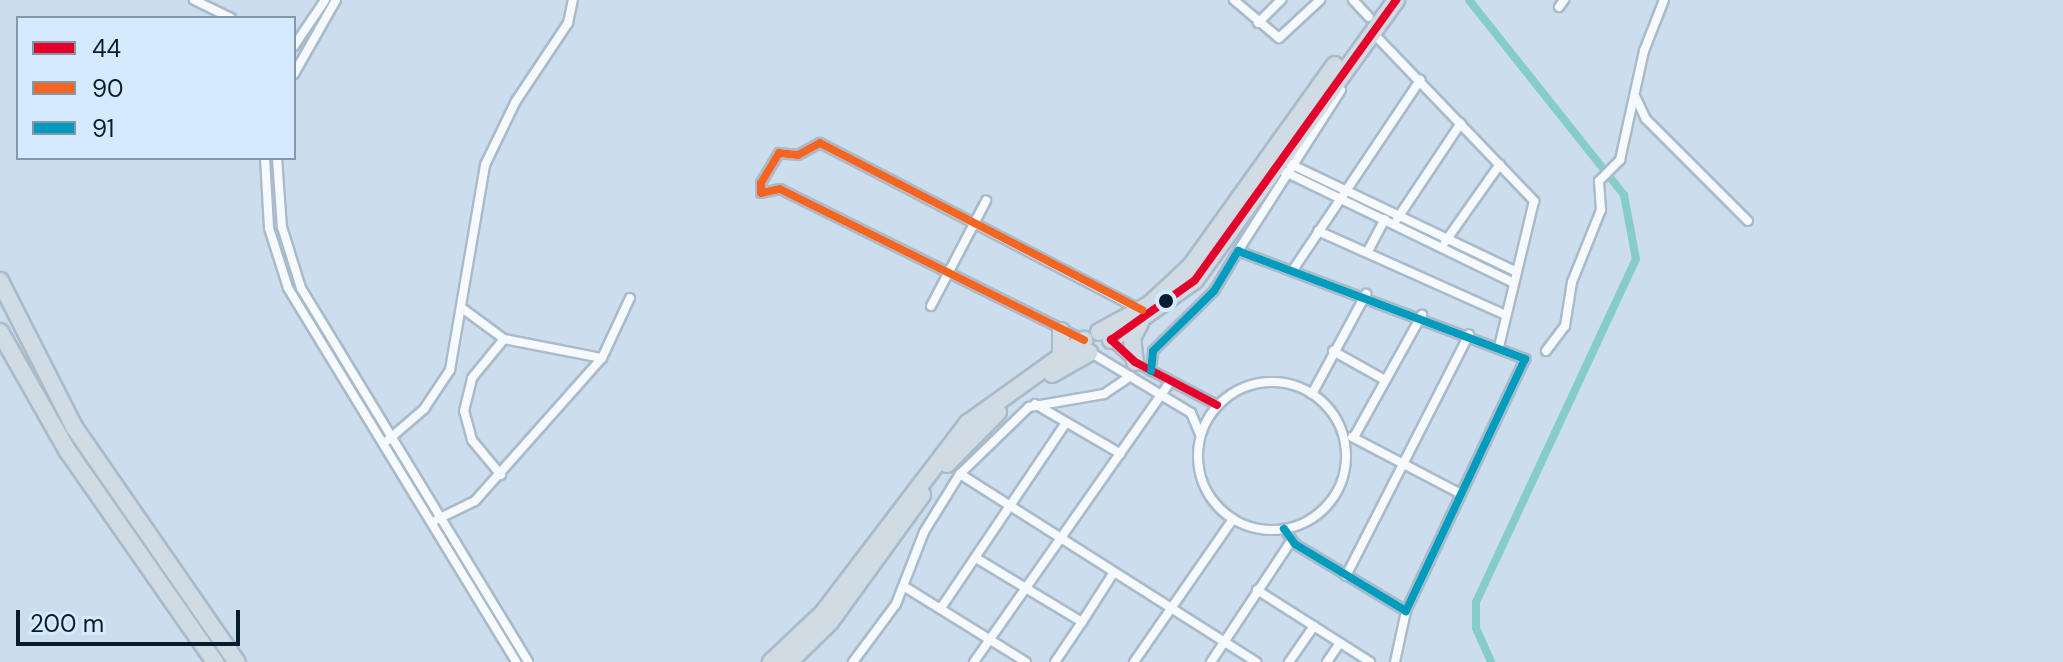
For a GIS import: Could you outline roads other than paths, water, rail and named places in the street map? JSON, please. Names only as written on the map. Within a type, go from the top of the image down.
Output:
[{"type":"highway","points":[[789,662],[830,622],[966,442],[1023,392],[1195,280],[1285,167],[1372,28],[1383,0]]},
{"type":"highway","points":[[1133,369],[1132,338],[1141,317],[1207,247],[1396,0]]},
{"type":"highway","points":[[0,281],[74,427],[237,662]]},
{"type":"highway","points":[[1061,331],[1061,355]]},
{"type":"highway","points":[[0,332],[67,450],[215,662]]},
{"type":"highway","points":[[771,662],[829,606],[968,423],[1061,355],[1095,344]]},
{"type":"street","points":[[194,0],[227,16]]},
{"type":"street","points":[[296,43],[325,0]]},
{"type":"street","points":[[296,61],[336,0]]},
{"type":"street","points":[[382,444],[446,378],[462,308],[485,165],[568,23],[573,0]]},
{"type":"street","points":[[1234,0],[1258,23],[1282,38],[1320,0]]},
{"type":"street","points":[[1258,23],[1281,0]]},
{"type":"street","points":[[1353,0],[1372,28],[1534,201],[1499,347]]},
{"type":"street","points":[[1546,351],[1565,326],[1572,282],[1601,210],[1600,177],[1620,160],[1664,0]]},
{"type":"street","points":[[1293,270],[1420,80]]},
{"type":"street","points":[[1636,97],[1646,119],[1748,221]]},
{"type":"street","points":[[1368,251],[1461,123]]},
{"type":"street","points":[[1141,317],[974,222],[817,142],[798,155],[779,153],[761,183],[761,193],[780,189],[1061,331],[1095,344],[1133,369],[1162,395],[1191,413],[1200,434],[1205,485],[1233,519],[1284,529],[1319,514],[1336,493],[1344,435]]},
{"type":"street","points":[[265,160],[269,228],[288,288],[516,662]]},
{"type":"street","points":[[277,160],[282,227],[301,288],[528,662]]},
{"type":"street","points":[[1444,244],[1500,164]]},
{"type":"street","points":[[1151,371],[1158,344],[1222,281],[1285,167],[1444,244],[1514,283]]},
{"type":"street","points":[[1343,194],[1392,219]]},
{"type":"street","points":[[931,306],[986,201]]},
{"type":"street","points":[[1318,231],[1506,315]]},
{"type":"street","points":[[1444,244],[1517,272]]},
{"type":"street","points":[[1238,251],[1422,315],[1499,347],[1525,362],[1406,611],[1395,662]]},
{"type":"street","points":[[1312,394],[1366,294]]},
{"type":"street","points":[[429,523],[468,506],[501,475],[602,358],[630,298]]},
{"type":"street","points":[[462,308],[504,339],[602,358]]},
{"type":"street","points":[[1354,437],[1422,315]]},
{"type":"street","points":[[1346,576],[1407,465],[1469,335]]},
{"type":"street","points":[[501,475],[472,440],[464,411],[472,378],[504,339]]},
{"type":"street","points":[[1095,344],[1133,369],[1151,371],[1217,405]]},
{"type":"street","points":[[1333,351],[1385,380]]},
{"type":"street","points":[[853,662],[905,587],[924,532],[960,474],[1035,404],[1104,394],[1133,369]]},
{"type":"street","points":[[974,662],[1170,382]]},
{"type":"street","points":[[1200,434],[1217,405],[1266,382],[1312,394],[1344,435],[1354,437],[1461,494]]},
{"type":"street","points":[[1035,404],[1121,454]]},
{"type":"street","points":[[941,608],[1012,507],[1065,424]]},
{"type":"street","points":[[960,474],[1256,662]]},
{"type":"street","points":[[1134,662],[1233,519]]},
{"type":"street","points":[[1284,529],[1291,541],[1406,611]]},
{"type":"street","points":[[1211,662],[1291,541]]},
{"type":"street","points":[[976,558],[1082,622]]},
{"type":"street","points":[[1055,662],[1114,572]]},
{"type":"street","points":[[905,587],[1026,662]]},
{"type":"street","points":[[1257,590],[1370,662]]},
{"type":"street","points":[[1289,662],[1314,626]]},
{"type":"street","points":[[1327,662],[1340,643]]},
{"type":"waterway","points":[[1469,0],[1624,195],[1636,259],[1476,602],[1476,628],[1491,662]]}]
